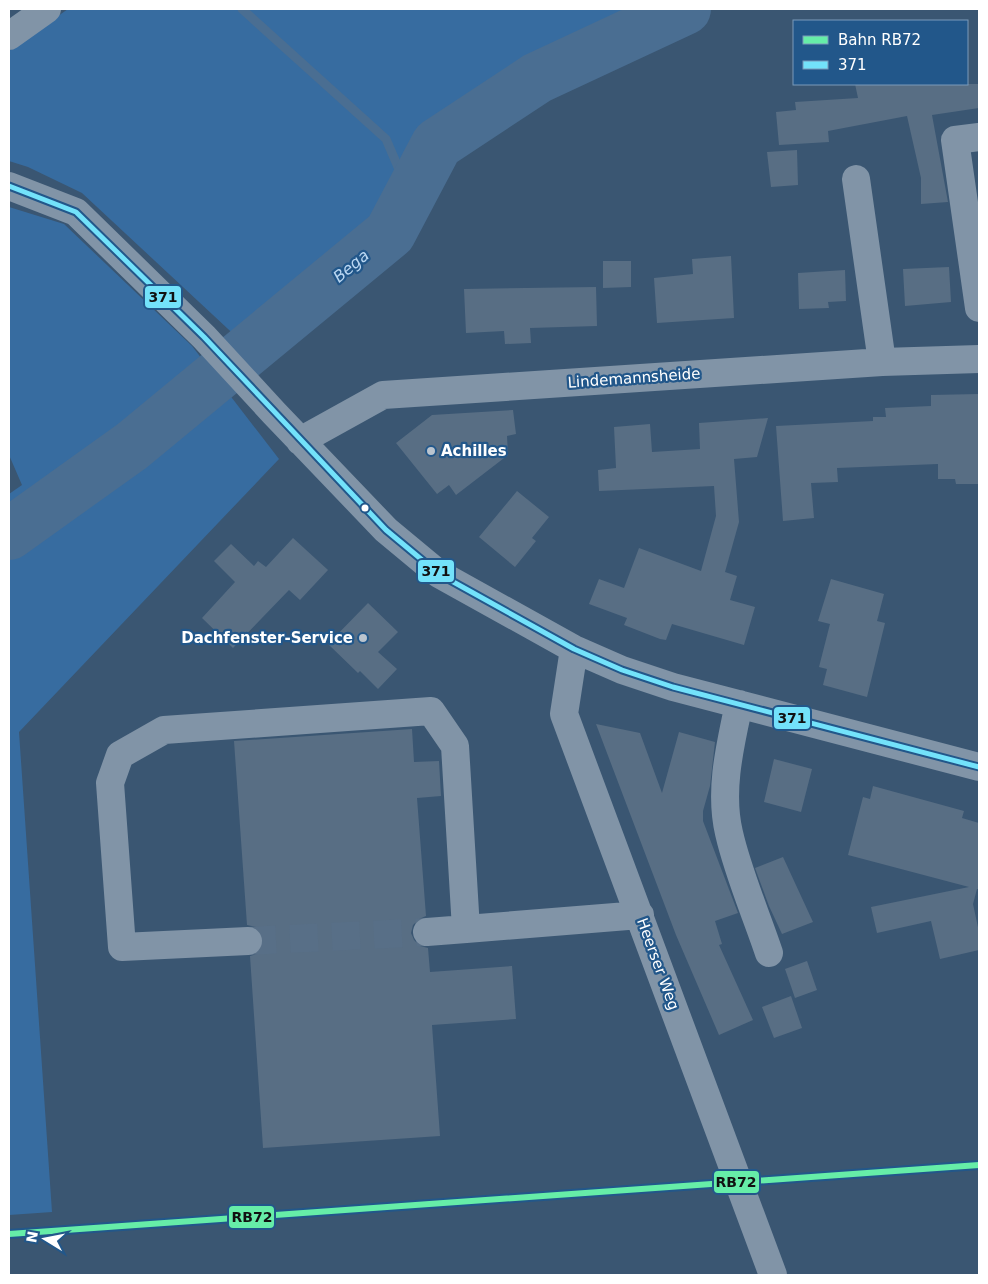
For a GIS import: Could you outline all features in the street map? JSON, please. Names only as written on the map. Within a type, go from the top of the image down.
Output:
[{"type":"street","points":[[9,36],[47,9]]},
{"type":"street","points":[[979,137],[955,140],[979,308]]},
{"type":"street","points":[[856,179],[882,362]]},
{"type":"street","points":[[9,186],[76,212],[204,337],[300,441],[386,530],[439,574],[574,650],[622,670],[673,687],[979,767]]},
{"type":"street","name":"Lindemannsheide","points":[[300,441],[383,394],[882,362],[979,359]]},
{"type":"street","name":"Heerser Weg","points":[[574,650],[564,714],[773,1275]]},
{"type":"street","points":[[739,704],[728,756],[725,798],[728,832],[769,953]]},
{"type":"street","points":[[248,941],[122,947],[110,783],[120,755],[164,730],[431,711],[455,746],[466,930]]},
{"type":"street","points":[[427,932],[640,915]]},
{"type":"shaded area","points":[[68,9],[659,9],[527,68],[425,136],[374,228],[242,342],[82,193],[28,167],[9,161],[9,51]]},
{"type":"shaded area","points":[[9,207],[64,224],[192,346],[279,459],[19,732],[52,1212],[9,1215],[9,494],[22,485],[9,455]]},
{"type":"building","points":[[979,84],[979,108],[932,115],[948,202],[921,204],[921,178],[907,116],[828,131],[829,142],[779,145],[776,112],[796,110],[795,102],[858,98],[855,85]]},
{"type":"building","points":[[797,150],[798,185],[771,187],[767,152]]},
{"type":"building","points":[[731,256],[734,318],[657,323],[654,278],[693,274],[692,259]]},
{"type":"building","points":[[603,261],[631,261],[631,287],[603,288]]},
{"type":"building","points":[[949,267],[951,302],[905,306],[903,269]]},
{"type":"building","points":[[845,270],[846,301],[828,302],[829,308],[799,309],[798,273]]},
{"type":"building","points":[[596,287],[597,326],[530,328],[531,343],[505,344],[504,331],[466,333],[464,289]]},
{"type":"building","points":[[979,394],[978,484],[956,484],[955,479],[938,479],[938,464],[837,468],[838,482],[811,483],[814,518],[783,521],[776,426],[873,421],[873,417],[886,417],[885,408],[931,406],[931,395]]},
{"type":"building","points":[[513,410],[516,434],[507,436],[508,455],[456,495],[449,485],[437,494],[396,443],[432,415]]},
{"type":"building","points":[[768,418],[757,457],[734,459],[739,522],[725,572],[737,576],[730,600],[755,607],[744,645],[672,624],[666,640],[660,639],[624,625],[627,618],[589,604],[599,579],[624,588],[639,548],[701,571],[716,516],[714,486],[599,491],[598,470],[616,468],[614,427],[650,424],[652,452],[700,449],[699,423]]},
{"type":"building","points":[[517,491],[549,517],[532,538],[536,541],[515,567],[479,537]]},
{"type":"building","points":[[293,538],[328,570],[300,600],[289,590],[233,648],[202,618],[235,582],[214,561],[231,544],[254,566],[258,561],[266,567]]},
{"type":"building","points":[[831,579],[884,594],[877,621],[885,623],[867,697],[823,685],[827,669],[819,667],[830,624],[818,621]]},
{"type":"building","name":"Dachfenster-Service","points":[[368,603],[398,632],[378,652],[397,669],[378,689],[328,644]]},
{"type":"building","points":[[596,724],[640,733],[662,793],[679,732],[715,742],[710,786],[703,811],[703,821],[738,913],[715,921],[722,944],[719,945],[753,1020],[719,1035],[676,935]]},
{"type":"building","points":[[412,729],[414,762],[439,761],[441,796],[417,798],[426,916],[419,919],[413,925],[411,933],[414,940],[420,946],[428,948],[430,972],[512,966],[516,1019],[432,1025],[440,1136],[263,1148],[250,956],[257,954],[262,949],[264,940],[261,932],[256,927],[247,925],[234,741]]},
{"type":"building","points":[[774,759],[812,769],[801,812],[764,802]]},
{"type":"building","points":[[873,786],[964,811],[962,818],[979,823],[979,889],[977,889],[973,904],[979,932],[979,950],[940,959],[931,921],[877,933],[871,907],[969,887],[848,855],[863,797],[870,799]]},
{"type":"building","points":[[783,857],[813,922],[782,934],[755,868]]},
{"type":"building","points":[[807,961],[817,990],[795,998],[785,969]]},
{"type":"building","points":[[791,996],[802,1028],[774,1038],[762,1007]]},
{"type":"waterway","points":[[242,9],[386,139],[410,195]]},
{"type":"waterway","name":"Bega","points":[[9,534],[132,446],[390,233],[437,144],[537,78],[685,9]]},
{"type":"tunnel","points":[[248,941],[427,932]]},
{"type":"rail line","name":"RB72","points":[[9,1234],[979,1165]]},
{"type":"transit line","name":"371","points":[[9,186],[76,212],[204,337],[386,530],[439,574],[574,649],[622,670],[673,687],[979,767]]},
{"type":"place","name":"Achilles","points":[[431,451]]},
{"type":"place","name":"Dachfenster-Service","points":[[363,638]]}]
